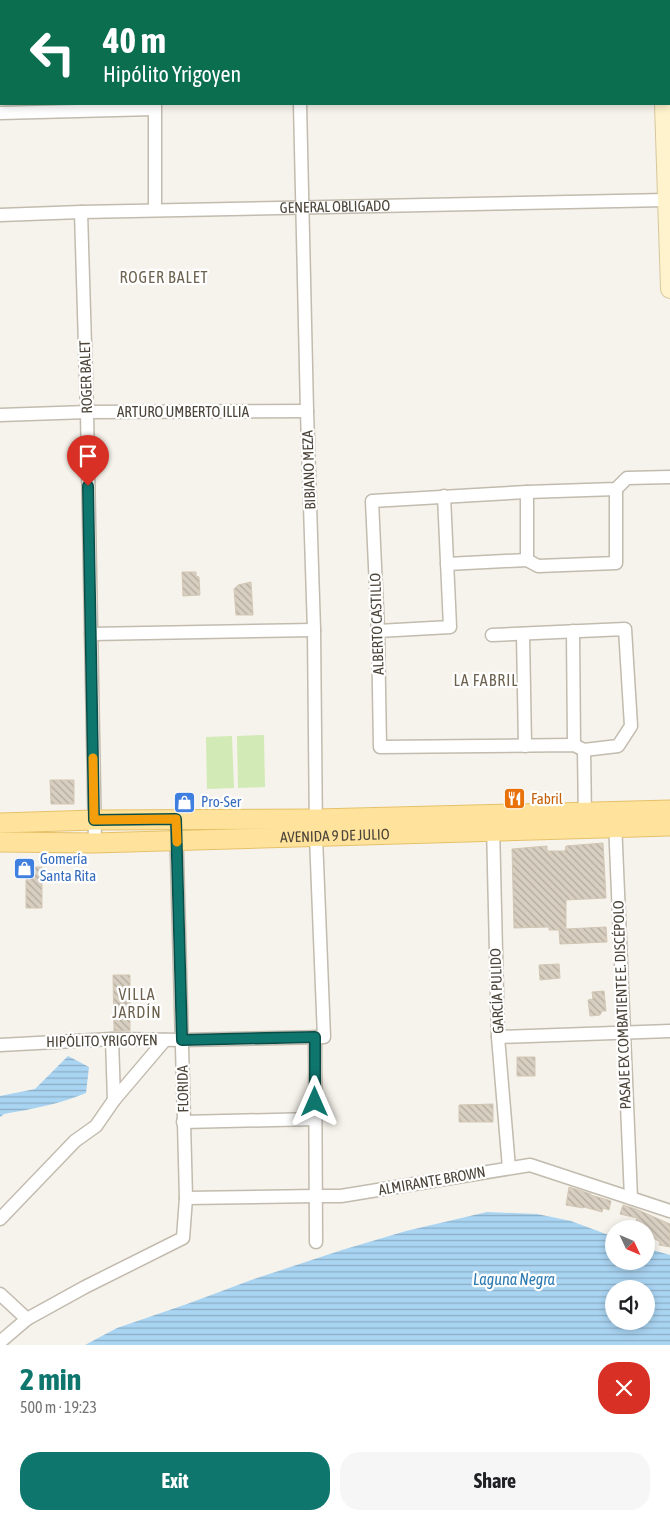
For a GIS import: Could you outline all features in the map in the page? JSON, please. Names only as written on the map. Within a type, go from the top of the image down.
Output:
[{"type":"main road","name":"AVENIDA 9 DE JULIO","points":[[615,820],[670,810]]},
{"type":"main road","name":"AVENIDA 9 DE JULIO","points":[[0,822],[176,819],[316,828]]},
{"type":"main road","name":"AVENIDA 9 DE JULIO","points":[[0,842],[95,843],[177,841],[316,828],[615,820],[670,826]]},
{"type":"street","name":"BIBIANO MEZA","points":[[300,105],[301,208],[314,630],[320,1037],[315,1119],[316,1242]]},
{"type":"street","points":[[664,105],[670,290]]},
{"type":"street","points":[[0,113],[154,106],[155,210]]},
{"type":"street","name":"GENERAL OBLIGADO","points":[[0,215],[155,210],[668,200]]},
{"type":"street","name":"ROGER BALET","points":[[81,212],[87,412],[95,843]]},
{"type":"street","name":"ARTURO UMBERTO ILLIA","points":[[0,415],[87,412],[307,411]]},
{"type":"street","points":[[378,631],[450,627],[444,496],[616,489],[627,478],[670,477]]},
{"type":"street","points":[[447,564],[527,560],[538,566],[616,563],[616,489]]},
{"type":"street","points":[[527,492],[527,560]]},
{"type":"street","name":"ALBERTO CASTILLO","points":[[444,496],[372,501],[378,631],[380,747],[525,746]]},
{"type":"street","points":[[492,634],[624,629],[631,726],[618,746],[579,748],[525,746],[523,634]]},
{"type":"street","points":[[90,634],[314,630]]},
{"type":"street","points":[[573,631],[585,821]]},
{"type":"street","name":"FLORIDA","points":[[27,1319],[84,1287],[183,1238],[186,1198],[176,819]]},
{"type":"street","name":"PASAJE EX COMBATIENTE E. DISCÉPOLO","points":[[615,820],[631,1198]]},
{"type":"street","name":"GARCÍA PULIDO","points":[[493,823],[498,1038],[509,1168]]},
{"type":"street","points":[[498,1038],[670,1031]]},
{"type":"street","name":"HIPÓLITO YRIGOYEN","points":[[0,1045],[112,1039],[182,1040],[320,1037]]},
{"type":"street","points":[[112,1039],[114,1100]]},
{"type":"street","points":[[0,1219],[75,1141],[96,1126],[114,1100],[165,1040]]},
{"type":"street","points":[[183,1122],[315,1119]]},
{"type":"street","name":"ALMIRANTE BROWN","points":[[186,1198],[341,1196],[530,1165],[670,1211]]},
{"type":"street","points":[[0,1294],[27,1319],[0,1342]]},
{"type":"green space","points":[[264,735],[265,787],[238,788],[237,736]]},
{"type":"green space","points":[[232,736],[234,788],[207,789],[206,737]]},
{"type":"water","points":[[68,1056],[89,1067],[86,1093],[56,1103],[4,1114],[0,1117],[0,1096],[35,1089]]},
{"type":"water","name":"Laguna Negra","points":[[487,1212],[537,1214],[571,1221],[605,1234],[605,1270],[655,1270],[655,1251],[670,1255],[670,1345],[85,1345],[117,1328],[342,1250],[406,1231]]},
{"type":"building","points":[[182,572],[196,572],[196,576],[199,577],[200,595],[183,596]]},
{"type":"building","points":[[251,582],[253,615],[236,615],[234,589],[238,585]]},
{"type":"building","points":[[50,780],[74,780],[74,804],[51,804]]},
{"type":"building","points":[[603,843],[606,898],[566,900],[566,929],[606,927],[607,942],[560,944],[559,930],[549,930],[549,927],[514,928],[512,849],[547,846],[547,851],[565,851],[566,846]]},
{"type":"building","points":[[26,867],[42,867],[42,908],[26,908]]},
{"type":"building","points":[[559,964],[560,978],[540,980],[539,965]]},
{"type":"building","points":[[113,975],[130,975],[130,1031],[114,1031]]},
{"type":"building","points":[[604,991],[606,1011],[602,1011],[600,1015],[590,1016],[588,1000],[593,999],[592,992]]},
{"type":"building","points":[[517,1057],[535,1057],[535,1076],[517,1076]]},
{"type":"building","points":[[493,1104],[493,1122],[459,1122],[459,1105]]},
{"type":"building","points":[[569,1187],[611,1201],[609,1210],[603,1208],[602,1212],[566,1205]]},
{"type":"building","points":[[623,1205],[670,1224],[670,1247],[659,1245],[660,1242],[655,1239],[655,1220],[636,1220],[637,1218],[620,1214]]},
{"type":"slow traffic","points":[[93,758],[94,820],[176,819],[177,842]]},
{"type":"place","name":"Fabril","points":[[515,799]]},
{"type":"place","name":"Pro-Ser","points":[[185,802]]},
{"type":"place","name":"Gomería Santa Rita","points":[[24,868]]},
{"type":"district","name":"ROGER BALET","points":[[164,277]]},
{"type":"district","name":"LA FABRIL","points":[[486,680]]},
{"type":"district","name":"VILLA JARDÍN","points":[[137,1003]]},
{"type":"route","points":[[88,486],[94,820],[176,819],[182,1040],[315,1037],[315,1102]]}]
